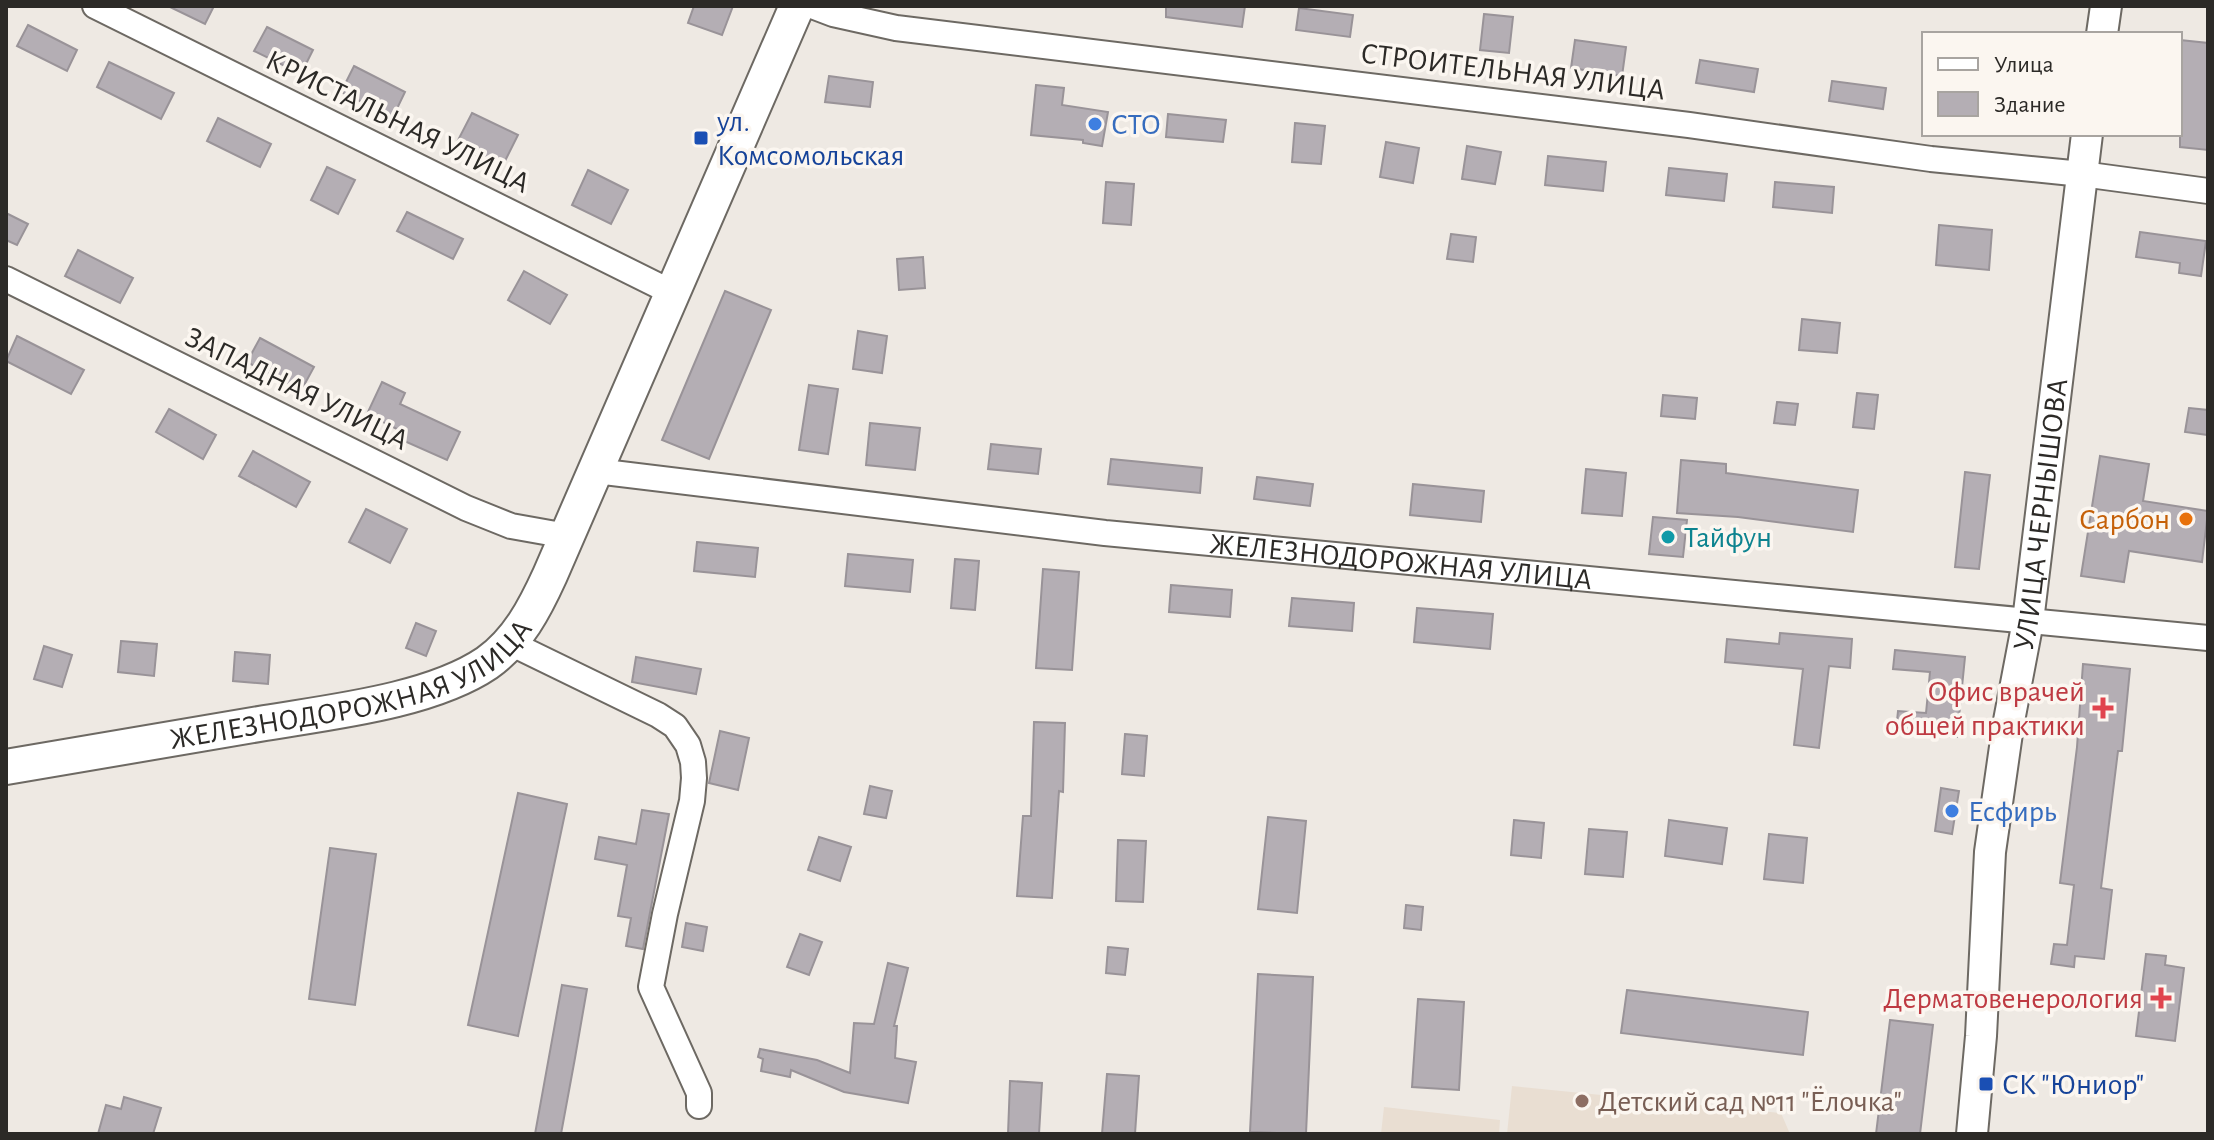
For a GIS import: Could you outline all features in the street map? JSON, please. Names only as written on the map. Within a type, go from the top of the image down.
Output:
[{"type":"main road","name":"ЖЕЛЕЗНОДОРОЖНАЯ УЛИЦА","points":[[6,767],[319,714],[410,695],[460,678],[488,663],[510,643],[536,607],[797,6]]},
{"type":"street","name":"КРИСТАЛЬНАЯ УЛИЦА","points":[[95,6],[673,293]]},
{"type":"street","name":"СТРОИТЕЛЬНАЯ УЛИЦА","points":[[812,6],[833,14],[896,28],[2208,191]]},
{"type":"street","points":[[2102,32],[2106,6]]},
{"type":"street","name":"УЛИЦА ЧЕРНЫШОВА","points":[[1972,1134],[1981,1036],[1990,852],[2008,726],[2028,621],[2087,136]]},
{"type":"street","name":"ЗАПАДНАЯ УЛИЦА","points":[[6,279],[466,508],[511,526],[567,536]]},
{"type":"street","name":"ЖЕЛЕЗНОДОРОЖНАЯ УЛИЦА","points":[[596,471],[1105,533],[2208,638]]},
{"type":"street","points":[[510,643],[658,715],[675,726],[688,745],[693,762],[692,801],[651,987],[699,1093],[699,1106]]},
{"type":"shaded area","name":"Детский сад №11 \"Ёлочка\"","points":[[1512,1086],[1781,1113],[1790,1134],[1507,1134]]},
{"type":"shaded area","points":[[1384,1107],[1500,1120],[1499,1134],[1381,1134]]},
{"type":"building","points":[[168,6],[214,6],[205,24]]},
{"type":"building","points":[[694,6],[733,6],[722,35],[688,23]]},
{"type":"building","points":[[1166,6],[1245,6],[1242,27],[1166,17]]},
{"type":"building","points":[[1299,8],[1353,15],[1350,37],[1296,30]]},
{"type":"building","points":[[1484,14],[1513,17],[1509,53],[1480,50]]},
{"type":"building","points":[[28,25],[77,50],[67,71],[17,46]]},
{"type":"building","points":[[267,27],[313,50],[301,74],[254,51]]},
{"type":"building","points":[[1575,40],[1626,47],[1622,76],[1571,68]]},
{"type":"building","points":[[2182,40],[2208,43],[2208,150],[2180,147]]},
{"type":"building","points":[[1700,60],[1758,69],[1754,92],[1696,83]]},
{"type":"building","points":[[109,62],[174,93],[161,119],[97,87]]},
{"type":"building","points":[[354,66],[405,92],[393,117],[341,92]]},
{"type":"building","points":[[829,76],[873,82],[870,107],[825,102]]},
{"type":"building","points":[[1832,81],[1886,88],[1883,109],[1829,101]]},
{"type":"building","points":[[1036,85],[1064,88],[1062,105],[1108,112],[1102,146],[1083,143],[1083,140],[1031,135]]},
{"type":"building","points":[[472,113],[518,135],[501,169],[455,146]]},
{"type":"building","points":[[1168,114],[1226,120],[1223,142],[1166,137]]},
{"type":"building","points":[[218,118],[271,144],[260,167],[207,141]]},
{"type":"building","points":[[1295,123],[1325,126],[1321,164],[1292,162]]},
{"type":"building","points":[[1386,142],[1419,148],[1413,183],[1380,177]]},
{"type":"building","points":[[1467,146],[1501,152],[1495,184],[1462,179]]},
{"type":"building","points":[[1548,156],[1606,162],[1603,191],[1545,185]]},
{"type":"building","points":[[327,167],[355,180],[338,214],[311,200]]},
{"type":"building","points":[[1669,168],[1727,174],[1724,201],[1666,195]]},
{"type":"building","points":[[588,170],[628,190],[611,224],[572,205]]},
{"type":"building","points":[[1106,182],[1134,184],[1131,225],[1103,223]]},
{"type":"building","points":[[1775,182],[1834,187],[1832,213],[1773,207]]},
{"type":"building","points":[[407,212],[463,239],[453,259],[397,231]]},
{"type":"building","points":[[6,213],[28,224],[17,245],[6,240]]},
{"type":"building","points":[[1939,225],[1992,230],[1989,270],[1936,265]]},
{"type":"building","points":[[2140,232],[2206,241],[2201,276],[2179,273],[2180,263],[2136,257]]},
{"type":"building","points":[[1451,234],[1476,237],[1473,262],[1447,259]]},
{"type":"building","points":[[78,250],[133,278],[120,303],[65,276]]},
{"type":"building","points":[[923,257],[925,288],[899,290],[897,259]]},
{"type":"building","points":[[524,271],[567,295],[550,324],[508,300]]},
{"type":"building","points":[[725,291],[771,310],[709,459],[662,440]]},
{"type":"building","points":[[1802,319],[1840,323],[1837,353],[1799,350]]},
{"type":"building","points":[[858,331],[887,336],[882,373],[853,369]]},
{"type":"building","points":[[17,336],[84,370],[71,394],[6,361]]},
{"type":"building","points":[[260,338],[314,367],[301,391],[247,362]]},
{"type":"building","points":[[382,382],[405,393],[400,404],[460,432],[447,460],[402,440],[405,433],[367,414]]},
{"type":"building","points":[[809,385],[838,389],[828,454],[799,450]]},
{"type":"building","points":[[1857,393],[1878,395],[1874,429],[1853,427]]},
{"type":"building","points":[[1663,395],[1697,398],[1695,419],[1661,416]]},
{"type":"building","points":[[1777,402],[1798,404],[1795,425],[1774,423]]},
{"type":"building","points":[[2189,408],[2208,410],[2208,435],[2185,432]]},
{"type":"building","points":[[169,409],[216,435],[203,459],[156,432]]},
{"type":"building","points":[[870,423],[920,428],[915,470],[866,465]]},
{"type":"building","points":[[991,444],[1041,449],[1038,474],[988,469]]},
{"type":"building","points":[[253,451],[310,482],[296,507],[239,476]]},
{"type":"building","name":"Сарбон","points":[[2100,456],[2149,464],[2143,501],[2208,511],[2202,562],[2129,551],[2124,582],[2081,576]]},
{"type":"building","points":[[1111,459],[1202,468],[1200,493],[1108,484]]},
{"type":"building","points":[[1681,460],[1726,464],[1726,473],[1858,490],[1853,532],[1738,517],[1677,513]]},
{"type":"building","points":[[1586,469],[1626,473],[1622,516],[1582,513]]},
{"type":"building","points":[[1965,472],[1990,475],[1979,569],[1955,567]]},
{"type":"building","points":[[1257,477],[1313,484],[1310,506],[1254,499]]},
{"type":"building","points":[[1413,484],[1484,491],[1481,522],[1410,515]]},
{"type":"building","points":[[366,509],[407,529],[390,563],[349,542]]},
{"type":"building","name":"Тайфун","points":[[1653,517],[1687,520],[1683,557],[1649,554]]},
{"type":"building","points":[[697,542],[758,548],[755,577],[694,571]]},
{"type":"building","points":[[848,554],[913,560],[910,592],[845,586]]},
{"type":"building","points":[[955,559],[979,561],[975,610],[951,608]]},
{"type":"building","points":[[1043,569],[1079,572],[1072,670],[1036,668]]},
{"type":"building","points":[[1171,585],[1232,590],[1230,617],[1169,612]]},
{"type":"building","points":[[1292,598],[1354,603],[1352,631],[1289,626]]},
{"type":"building","points":[[1417,608],[1493,614],[1490,649],[1414,642]]},
{"type":"building","points":[[416,623],[436,631],[426,656],[406,648]]},
{"type":"building","points":[[1780,633],[1852,639],[1850,668],[1829,666],[1819,748],[1794,745],[1803,669],[1725,662],[1727,639],[1779,644]]},
{"type":"building","points":[[121,641],[157,644],[154,676],[118,672]]},
{"type":"building","points":[[44,646],[72,655],[62,687],[34,679]]},
{"type":"building","points":[[1895,650],[1965,657],[1957,737],[1896,731],[1898,711],[1926,713],[1930,672],[1893,669]]},
{"type":"building","points":[[235,652],[270,655],[268,684],[233,681]]},
{"type":"building","points":[[636,657],[701,669],[696,694],[632,682]]},
{"type":"building","points":[[2083,664],[2130,669],[2122,751],[2118,751],[2101,888],[2112,890],[2104,959],[2075,956],[2074,967],[2051,964],[2054,944],[2067,945],[2074,885],[2060,883],[2077,747]]},
{"type":"building","points":[[1034,722],[1065,723],[1063,792],[1059,791],[1052,898],[1017,896],[1023,816],[1031,816]]},
{"type":"building","points":[[720,731],[749,738],[738,790],[709,783]]},
{"type":"building","points":[[1125,734],[1147,736],[1144,776],[1122,774]]},
{"type":"building","points":[[870,786],[892,791],[886,818],[864,814]]},
{"type":"building","points":[[1941,788],[1959,791],[1952,834],[1935,831]]},
{"type":"building","points":[[518,793],[567,804],[518,1036],[468,1025]]},
{"type":"building","points":[[642,810],[669,814],[643,949],[626,946],[631,918],[618,916],[627,865],[595,859],[599,837],[636,844]]},
{"type":"building","points":[[1268,817],[1306,821],[1297,913],[1258,909]]},
{"type":"building","points":[[1514,820],[1544,823],[1541,858],[1511,855]]},
{"type":"building","points":[[1669,820],[1727,828],[1722,864],[1665,856]]},
{"type":"building","points":[[1589,829],[1627,832],[1623,877],[1585,874]]},
{"type":"building","points":[[1769,834],[1807,838],[1803,883],[1764,879]]},
{"type":"building","points":[[819,837],[851,847],[840,881],[808,870]]},
{"type":"building","points":[[1118,840],[1146,841],[1143,902],[1116,901]]},
{"type":"building","points":[[330,848],[376,854],[355,1005],[309,999]]},
{"type":"building","points":[[1406,905],[1423,907],[1421,930],[1404,928]]},
{"type":"building","points":[[686,923],[707,927],[703,951],[682,947]]},
{"type":"building","points":[[800,934],[822,942],[809,975],[787,967]]},
{"type":"building","points":[[1108,947],[1128,949],[1125,975],[1106,973]]},
{"type":"building","name":"Дерматовенерология","points":[[2146,954],[2166,956],[2165,965],[2184,968],[2175,1041],[2136,1036]]},
{"type":"building","points":[[888,963],[908,968],[894,1026],[897,1026],[895,1058],[916,1062],[908,1103],[844,1092],[791,1070],[790,1077],[761,1071],[763,1059],[758,1057],[760,1049],[817,1060],[850,1073],[854,1023],[874,1024]]},
{"type":"building","points":[[1258,974],[1313,977],[1306,1134],[1250,1132]]},
{"type":"building","points":[[562,985],[587,989],[575,1058],[561,1134],[535,1134]]},
{"type":"building","points":[[1627,990],[1808,1012],[1803,1055],[1621,1033]]},
{"type":"building","points":[[1418,999],[1464,1002],[1459,1090],[1412,1087]]},
{"type":"building","points":[[1890,1020],[1933,1025],[1920,1134],[1876,1134]]},
{"type":"building","points":[[1107,1074],[1139,1076],[1135,1134],[1102,1134]]},
{"type":"building","points":[[1010,1081],[1042,1083],[1039,1134],[1008,1134]]},
{"type":"building","points":[[124,1097],[161,1108],[153,1134],[98,1134],[106,1105],[121,1109]]},
{"type":"place","name":"СТО","points":[[1095,124]]},
{"type":"place","name":"ул. Комсомольская","points":[[701,138]]},
{"type":"place","name":"Сарбон","points":[[2186,519]]},
{"type":"place","name":"Тайфун","points":[[1668,537]]},
{"type":"place","name":"Офис врачей общей практики","points":[[2103,708]]},
{"type":"place","name":"Есфирь","points":[[1952,811]]},
{"type":"place","name":"Дерматовенерология","points":[[2161,998]]},
{"type":"place","name":"СК \"Юниор\"","points":[[1986,1084]]},
{"type":"place","name":"Детский сад №11 \"Ёлочка\"","points":[[1582,1101]]}]
